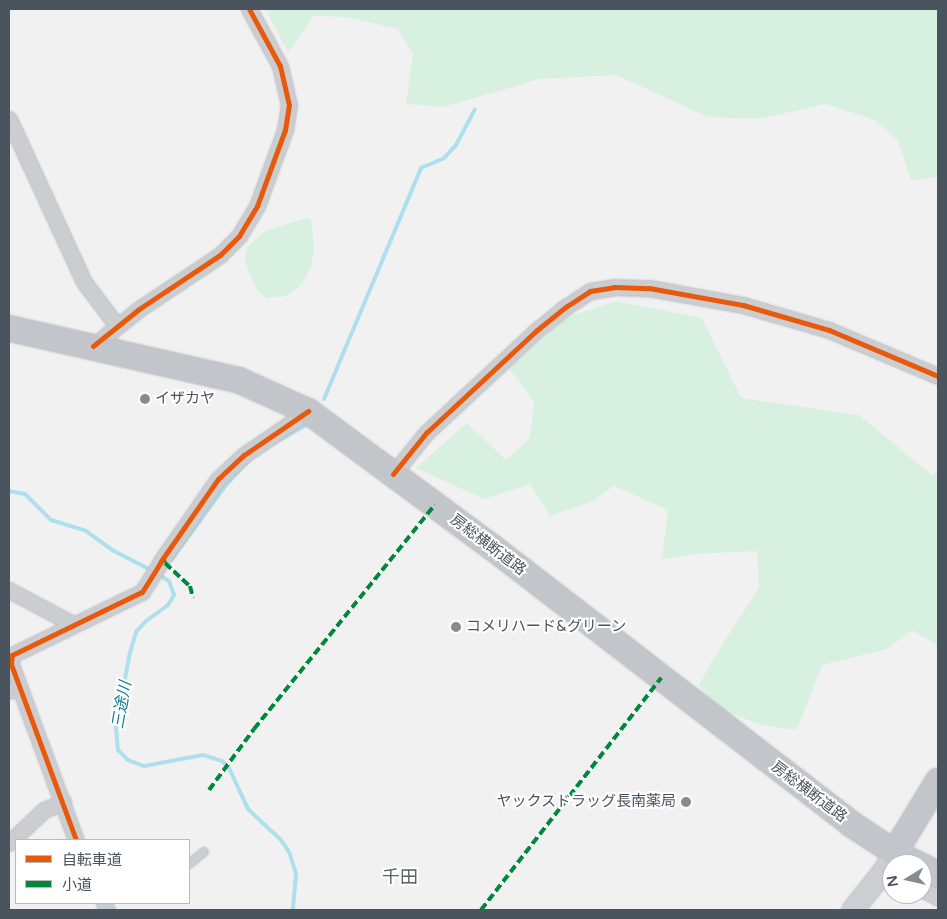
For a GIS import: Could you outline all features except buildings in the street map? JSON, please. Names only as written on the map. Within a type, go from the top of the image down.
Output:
[{"type":"highway","name":"房総横断道路","points":[[9,328],[239,380],[308,411],[492,547],[850,823],[882,857]]},
{"type":"highway","points":[[897,854],[938,780]]},
{"type":"main road","points":[[852,910],[882,875]]},
{"type":"street","points":[[93,346],[117,326],[220,254],[239,236],[257,206],[285,130],[289,105],[280,66],[249,9]]},
{"type":"street","points":[[9,119],[84,282],[117,326]]},
{"type":"street","points":[[393,474],[426,433],[538,330],[567,306],[590,292],[614,286],[650,288],[743,305],[829,330],[938,376]]},
{"type":"street","points":[[76,839],[63,802],[15,693],[11,664],[12,655],[142,592],[160,561],[218,479],[244,455],[308,411]]},
{"type":"street","points":[[9,590],[73,624]]},
{"type":"street","points":[[9,843],[44,810],[63,802]]},
{"type":"lane","points":[[190,863],[204,852]]},
{"type":"green space","points":[[265,9],[938,9],[938,177],[911,180],[898,141],[875,120],[826,104],[759,119],[708,117],[616,75],[540,79],[443,107],[406,104],[413,54],[398,29],[347,17],[314,16],[288,52]]},
{"type":"green space","points":[[306,218],[311,219],[314,247],[312,263],[305,279],[298,288],[286,296],[266,298],[257,290],[248,270],[245,260],[247,247],[265,231]]},
{"type":"green space","points":[[616,301],[702,318],[741,398],[859,415],[933,476],[938,470],[938,646],[912,630],[887,649],[822,665],[797,730],[762,725],[721,710],[699,686],[711,662],[759,588],[757,551],[693,554],[662,559],[668,510],[614,486],[591,502],[550,516],[530,484],[484,499],[416,468],[467,423],[506,460],[530,438],[534,401],[509,369],[567,317]]},
{"type":"waterway","points":[[324,399],[421,168],[444,158],[456,145],[475,110]]},
{"type":"waterway","points":[[274,443],[305,426]]},
{"type":"waterway","points":[[172,559],[226,485],[251,458]]},
{"type":"waterway","name":"三途川","points":[[9,491],[25,494],[51,520],[86,531],[114,551],[151,570]]},
{"type":"waterway","name":"三途川","points":[[157,573],[169,581],[174,595],[168,605],[146,621],[136,632],[129,657],[116,728],[118,750],[128,760],[144,766],[203,755],[222,761],[229,768],[248,809],[281,840],[289,852],[296,874],[293,910]]},
{"type":"marked path","points":[[209,790],[254,729],[435,505]]},
{"type":"marked path","points":[[163,558],[165,563],[190,586],[193,598]]},
{"type":"marked path","points":[[481,910],[661,678]]},
{"type":"cycle path","points":[[93,346],[139,309],[220,255],[239,236],[257,206],[285,130],[289,105],[280,66],[249,9]]},
{"type":"cycle path","points":[[393,474],[426,433],[537,330],[567,306],[590,291],[614,287],[649,288],[743,305],[829,330],[938,376]]},
{"type":"cycle path","points":[[76,839],[11,664],[12,655],[142,592],[161,561],[218,479],[244,455],[308,411]]},
{"type":"place","name":"イザカヤ","points":[[145,399]]},
{"type":"place","name":"コメリハード&グリーン","points":[[456,627]]},
{"type":"place","name":"ヤックスドラッグ長南薬局","points":[[686,802]]},
{"type":"district","name":"千田","points":[[400,877]]}]
